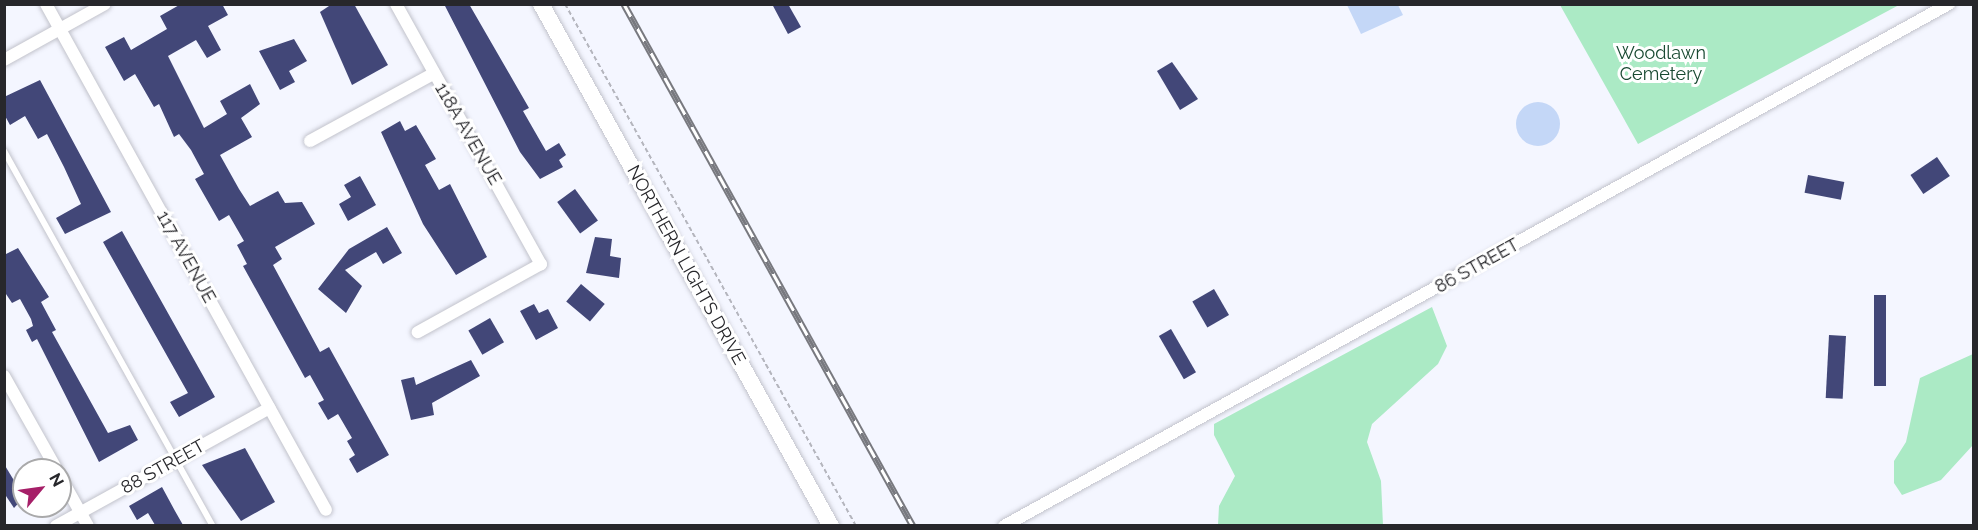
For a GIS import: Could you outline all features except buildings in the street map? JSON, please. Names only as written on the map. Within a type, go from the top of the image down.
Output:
[{"type":"main road","name":"NORTHERN LIGHTS DRIVE","points":[[541,4],[831,525]]},
{"type":"main road","points":[[810,487],[820,525]]},
{"type":"street","name":"117 AVENUE","points":[[46,4],[326,510]]},
{"type":"street","points":[[4,60],[105,4]]},
{"type":"street","name":"118A AVENUE","points":[[396,4],[541,264],[418,332]]},
{"type":"street","name":"86 STREET","points":[[1004,525],[1949,4]]},
{"type":"street","points":[[310,141],[433,74]]},
{"type":"street","points":[[4,376],[50,458]]},
{"type":"street","name":"88 STREET","points":[[56,525],[270,408]]},
{"type":"street","points":[[72,498],[88,525]]},
{"type":"lane","points":[[4,151],[213,525]]},
{"type":"path","points":[[565,4],[856,525]]},
{"type":"green space","name":"Woodlawn Cemetery","points":[[1560,5],[1899,5],[1638,144]]},
{"type":"green space","points":[[1432,307],[1447,346],[1438,364],[1372,424],[1367,442],[1381,481],[1383,525],[1218,525],[1219,506],[1235,476],[1214,435],[1214,424]]},
{"type":"green space","points":[[1973,354],[1973,445],[1941,480],[1902,495],[1894,483],[1894,461],[1906,442],[1920,378]]},
{"type":"water","points":[[1347,5],[1398,5],[1403,15],[1361,34]]},
{"type":"water","points":[[1538,102],[1553,109],[1560,124],[1553,139],[1538,146],[1523,139],[1516,124],[1523,109]]},
{"type":"railway","points":[[624,4],[913,526]]}]
